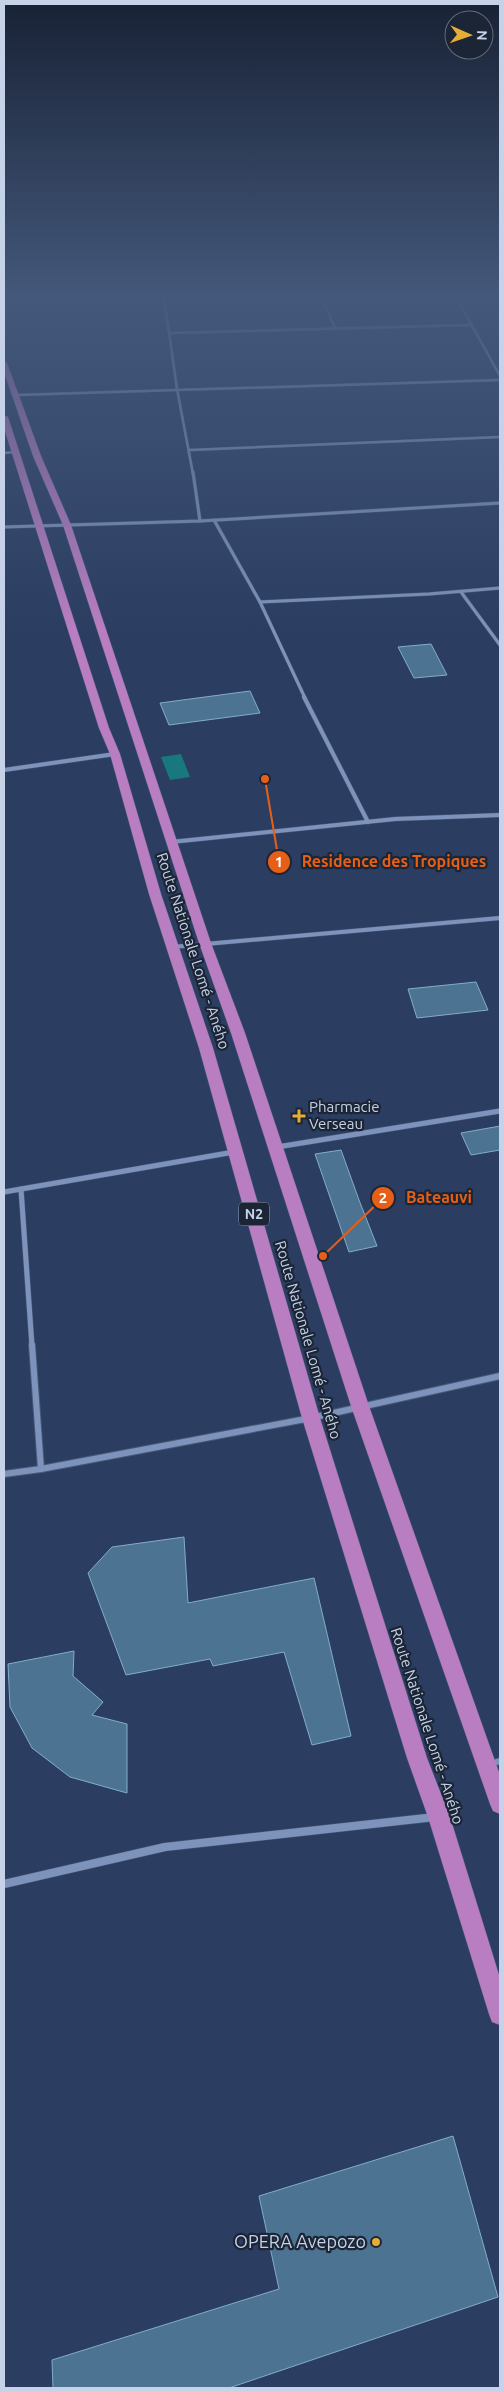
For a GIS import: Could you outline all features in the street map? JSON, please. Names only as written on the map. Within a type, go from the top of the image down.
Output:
[{"type":"highway","name":"Route Nationale Lomé - Aného","points":[[21,409],[37,456],[67,525],[171,842],[238,1033],[360,1406],[493,1763],[500,1804]]},
{"type":"highway","name":"Route Nationale Lomé - Aného","points":[[4,417],[10,452],[41,527],[104,728],[115,754],[172,947],[206,1048],[237,1152],[311,1418],[417,1758],[439,1817],[500,2014]]},
{"type":"street","points":[[181,409],[190,450],[200,521]]},
{"type":"street","points":[[190,450],[500,437]]},
{"type":"street","points":[[4,527],[200,521],[500,503]]},
{"type":"street","points":[[214,520],[260,602],[292,673],[368,822]]},
{"type":"street","points":[[260,602],[461,592],[500,588]]},
{"type":"street","points":[[461,592],[500,645]]},
{"type":"street","points":[[4,770],[115,754]]},
{"type":"street","points":[[171,842],[368,822],[500,815]]},
{"type":"street","points":[[172,947],[500,918]]},
{"type":"street","points":[[274,1147],[500,1111]]},
{"type":"street","points":[[4,1192],[237,1152]]},
{"type":"street","points":[[21,1189],[40,1469]]},
{"type":"street","points":[[4,1474],[40,1469],[311,1418],[500,1376]]},
{"type":"street","points":[[4,1884],[166,1847],[439,1817]]},
{"type":"shaded area","points":[[181,754],[190,777],[170,780],[161,757]]},
{"type":"building","points":[[431,644],[447,675],[414,678],[398,647]]},
{"type":"building","points":[[250,691],[260,713],[169,725],[160,703]]},
{"type":"building","points":[[476,982],[488,1010],[417,1018],[408,989]]},
{"type":"building","points":[[500,1126],[500,1150],[471,1155],[461,1133]]},
{"type":"building","points":[[341,1150],[377,1246],[349,1252],[315,1154]]},
{"type":"building","points":[[184,1537],[188,1603],[314,1578],[351,1736],[312,1745],[284,1652],[213,1666],[210,1659],[126,1675],[88,1573],[112,1547]]},
{"type":"building","points":[[74,1651],[73,1676],[103,1702],[92,1715],[127,1724],[127,1793],[70,1777],[32,1748],[10,1707],[8,1664]]},
{"type":"building","name":"OPERA Avepozo","points":[[453,2136],[498,2297],[229,2388],[53,2388],[52,2360],[279,2289],[259,2196]]},
{"type":"place","name":"Residence des Tropiques","points":[[265,779]]},
{"type":"place","name":"Pharmacie Verseau","points":[[299,1116]]},
{"type":"place","name":"Bateauvi","points":[[323,1256]]},
{"type":"place","name":"OPERA Avepozo","points":[[376,2242]]}]
